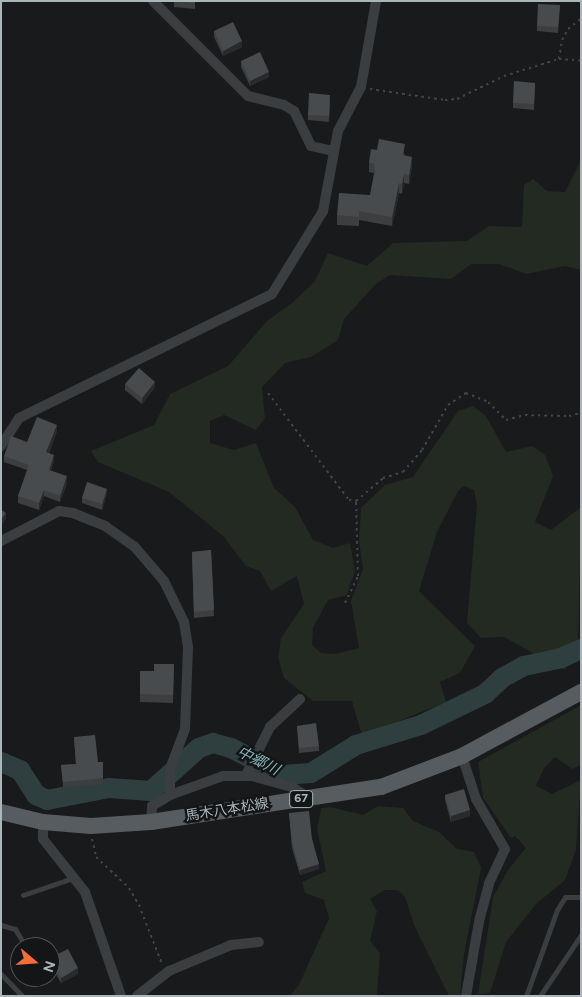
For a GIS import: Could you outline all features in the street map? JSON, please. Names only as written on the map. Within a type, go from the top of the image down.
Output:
[{"type":"main road","name":"馬木八本松線","points":[[1,812],[43,822],[90,826],[151,822],[380,787],[462,756],[581,692]]},
{"type":"street","points":[[152,1],[248,96],[284,105],[294,111],[311,146],[333,151]]},
{"type":"street","points":[[1,446],[19,418],[272,294],[323,211],[338,131],[360,87],[376,1]]},
{"type":"street","points":[[1,541],[59,512],[73,513],[105,526],[134,546],[164,581],[184,622],[188,647],[185,729],[170,769],[170,795]]},
{"type":"street","points":[[246,775],[270,727],[300,699]]},
{"type":"street","points":[[462,756],[476,799],[505,849],[489,884],[479,922],[466,996]]},
{"type":"street","points":[[151,822],[152,806],[170,795],[215,778],[246,775],[292,787],[309,798]]},
{"type":"street","points":[[43,822],[43,839],[85,892],[121,996]]},
{"type":"street","points":[[137,996],[169,971],[232,945],[259,942]]},
{"type":"lane","points":[[22,895],[74,878]]},
{"type":"lane","points":[[526,996],[557,910],[565,897],[581,897]]},
{"type":"lane","points":[[1,925],[15,929],[20,937]]},
{"type":"lane","points":[[540,996],[581,935]]},
{"type":"lane","points":[[1,974],[22,996]]},
{"type":"path","points":[[559,59],[565,34],[581,19]]},
{"type":"path","points":[[360,87],[445,100],[457,99],[504,76],[559,59],[581,60]]},
{"type":"path","points":[[268,393],[349,500],[356,501],[383,478],[403,472],[422,450],[448,405],[466,393],[488,402],[506,420],[525,415],[569,416],[581,413]]},
{"type":"path","points":[[345,603],[358,576],[356,501]]},
{"type":"path","points":[[90,826],[96,857],[129,888],[139,905],[162,964],[169,971]]},
{"type":"shaded area","points":[[581,160],[581,270],[565,266],[526,274],[499,264],[471,264],[451,279],[390,275],[376,284],[344,319],[338,340],[311,357],[285,363],[262,387],[265,418],[256,430],[224,415],[210,421],[210,443],[234,450],[256,443],[274,488],[295,507],[313,540],[333,548],[350,543],[355,571],[347,595],[328,600],[313,628],[312,645],[321,653],[335,654],[359,648],[351,601],[363,569],[359,541],[361,508],[385,485],[413,477],[458,411],[473,406],[486,416],[506,452],[532,446],[545,455],[553,476],[535,522],[551,530],[581,507],[578,656],[564,670],[504,637],[481,638],[467,623],[477,505],[474,490],[464,486],[458,491],[437,532],[419,591],[475,646],[460,673],[440,682],[446,702],[362,736],[352,701],[313,701],[284,678],[278,657],[281,638],[304,604],[297,576],[271,591],[260,571],[246,566],[223,536],[169,492],[98,462],[91,451],[154,425],[170,394],[228,366],[267,321],[292,303],[315,281],[328,253],[367,266],[393,243],[467,241],[489,226],[522,227],[524,185],[533,179],[547,191],[565,192]]},
{"type":"shaded area","points":[[581,705],[581,765],[572,769],[555,757],[544,768],[536,786],[552,794],[581,780],[576,850],[565,880],[536,904],[506,942],[490,993],[478,994],[493,897],[508,870],[526,848],[515,836],[511,838],[483,798],[478,762]]},
{"type":"shaded area","points":[[378,806],[403,808],[413,821],[439,832],[457,849],[474,852],[481,868],[464,954],[460,996],[449,996],[414,925],[405,897],[398,890],[384,890],[370,899],[377,911],[370,941],[380,953],[377,995],[290,996],[299,985],[329,918],[324,900],[305,893],[302,882],[326,871],[317,829],[321,808],[330,807],[363,815]]},
{"type":"building","points":[[174,1],[195,1],[195,3]]},
{"type":"building","points":[[538,4],[560,5],[558,27],[537,26]]},
{"type":"building","points":[[233,22],[242,41],[223,51],[214,31]]},
{"type":"building","points":[[260,52],[269,72],[250,81],[241,61]]},
{"type":"building","points":[[514,81],[535,83],[534,104],[513,103]]},
{"type":"building","points":[[309,93],[330,95],[329,116],[308,115]]},
{"type":"building","points":[[379,139],[405,144],[403,155],[412,157],[409,175],[404,174],[402,184],[399,183],[392,217],[359,211],[359,217],[337,215],[339,193],[370,195],[375,171],[374,164],[369,162],[371,149],[377,150]]},
{"type":"building","points":[[139,368],[155,382],[142,398],[125,384]]},
{"type":"building","points":[[37,417],[57,425],[46,452],[54,455],[49,470],[67,476],[60,496],[44,490],[39,503],[18,496],[29,465],[4,456],[11,436],[27,442]]},
{"type":"building","points":[[87,482],[107,489],[102,504],[82,498]]},
{"type":"building","points":[[1,510],[6,513],[1,520]]},
{"type":"building","points":[[211,550],[214,610],[194,612],[192,552]]},
{"type":"building","points":[[154,664],[174,664],[173,695],[140,694],[140,671],[154,671]]},
{"type":"building","points":[[316,723],[319,746],[299,748],[297,726]]},
{"type":"building","points":[[95,735],[98,762],[103,762],[103,778],[63,782],[61,765],[76,764],[74,737]]},
{"type":"building","points":[[464,789],[470,810],[451,816],[445,795]]},
{"type":"building","points":[[309,811],[312,839],[319,864],[300,870],[292,842],[289,813]]},
{"type":"building","points":[[68,949],[78,968],[61,978],[60,976],[60,953]]},
{"type":"waterway","name":"中郷川","points":[[1,762],[20,770],[36,795],[47,800],[109,788],[151,791],[199,748],[213,743],[231,748],[283,775],[311,773],[356,745],[421,725],[485,694],[502,678],[524,666],[561,658],[581,649]]}]
